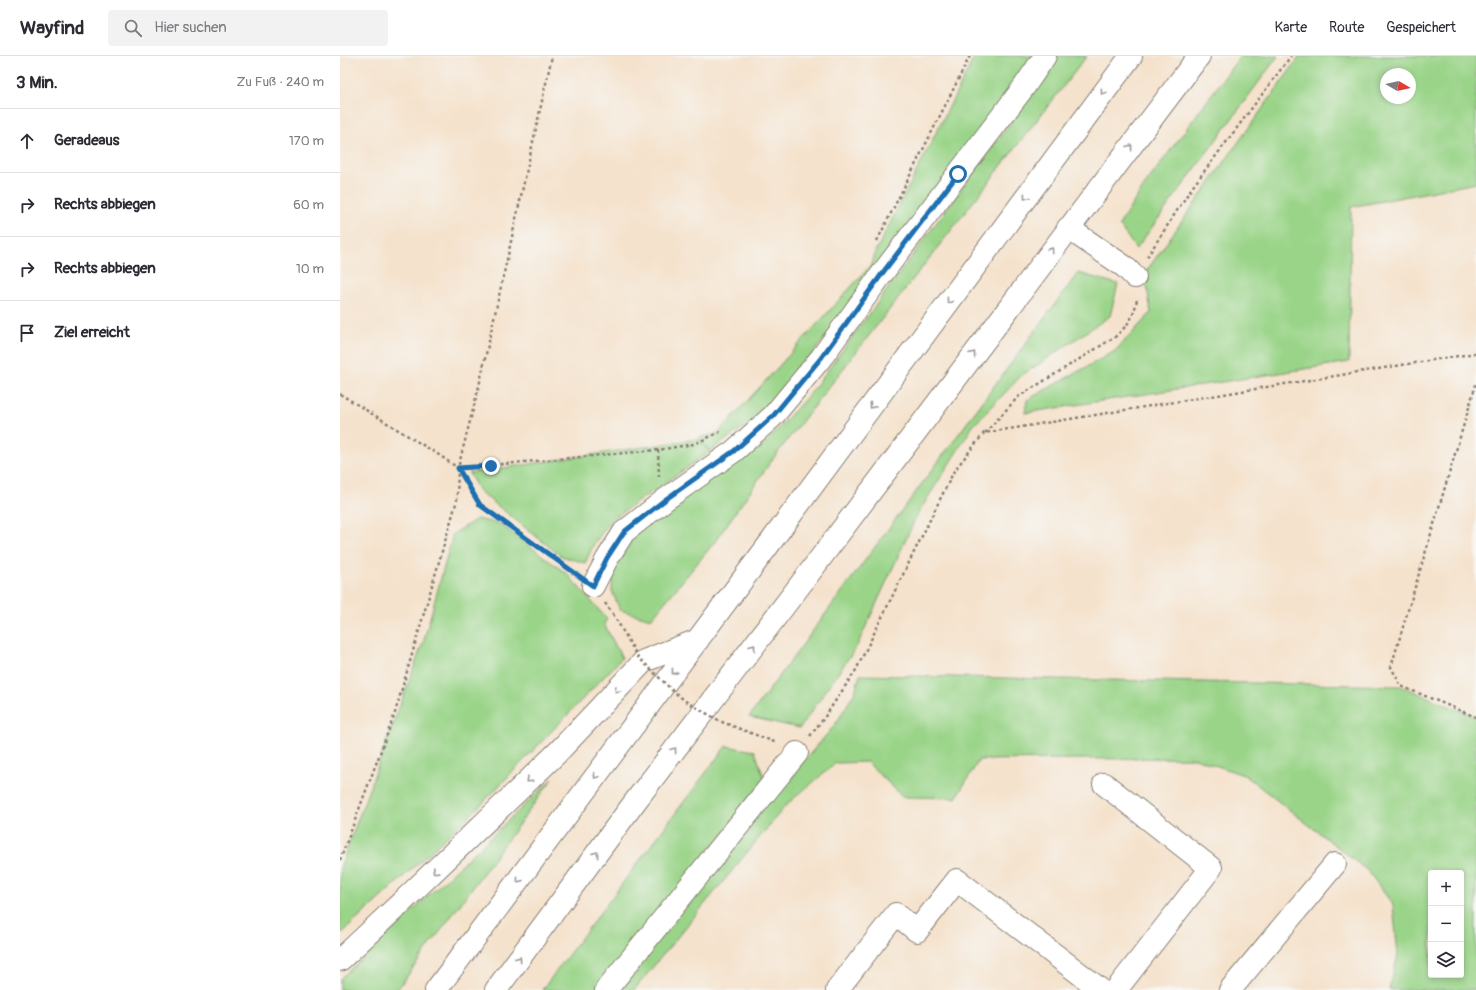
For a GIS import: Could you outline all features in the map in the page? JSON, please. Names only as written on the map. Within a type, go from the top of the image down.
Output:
[{"type":"main road","points":[[593,586],[607,558],[624,532],[666,499],[734,451],[773,416],[821,358],[884,271],[1024,87],[1045,56]]},
{"type":"main road","points":[[436,990],[698,640],[1131,56]]},
{"type":"main road","points":[[496,990],[634,803],[815,566],[1199,56]]},
{"type":"main road","points":[[1068,228],[1125,268],[1135,277]]},
{"type":"main road","points":[[340,960],[404,901],[557,753],[644,661],[698,640]]},
{"type":"main road","points":[[606,990],[797,753]]},
{"type":"main road","points":[[1104,784],[1211,868],[1116,990]]},
{"type":"main road","points":[[1230,990],[1335,864]]},
{"type":"main road","points":[[837,990],[896,914],[917,931],[957,880],[1101,990]]},
{"type":"path","points":[[340,860],[394,716],[458,500],[458,468],[479,386],[552,56]]},
{"type":"path","points":[[875,244],[970,56]]},
{"type":"path","points":[[797,753],[824,718],[856,670],[954,471],[984,433],[1018,397],[1116,337],[1126,328],[1135,312],[1138,293],[1135,277],[1191,189],[1291,56]]},
{"type":"path","points":[[984,433],[1476,353]]},
{"type":"path","points":[[1476,384],[1391,667],[1401,686],[1476,717]]},
{"type":"path","points":[[340,394],[458,468],[480,505],[593,586],[613,614],[638,656],[672,690],[688,703],[722,722],[777,743]]},
{"type":"path","points":[[458,468],[658,450],[694,444],[723,431]]},
{"type":"green space","points":[[975,56],[1037,56],[800,371],[749,424],[710,451],[699,438],[718,433],[872,264],[876,249]]},
{"type":"green space","points":[[1057,56],[1087,56],[772,460],[714,543],[651,619],[620,610],[612,591],[613,564],[628,535],[696,488],[761,448],[813,390],[1042,80]]},
{"type":"green space","points":[[1240,56],[1278,56],[1136,249],[1119,225],[1144,186]]},
{"type":"green space","points":[[1300,56],[1476,56],[1476,183],[1351,207],[1349,362],[1025,413],[1027,400],[1115,351],[1151,313],[1145,273]]},
{"type":"green space","points":[[1078,273],[1118,284],[1110,316],[1021,376],[973,426],[917,515],[857,646],[800,728],[749,717]]},
{"type":"green space","points":[[698,439],[710,452],[611,520],[594,544],[585,563],[561,556],[479,491],[469,473]]},
{"type":"green space","points":[[477,519],[500,524],[567,574],[607,619],[604,624],[622,658],[476,810],[340,935],[340,868],[424,640],[453,534]]},
{"type":"green space","points":[[860,675],[1401,686],[1476,717],[1476,990],[1389,990],[1398,955],[1393,905],[1368,871],[1246,776],[1195,758],[979,760],[956,798],[903,797],[867,762],[836,763],[787,804],[634,990],[613,990],[778,791],[835,725],[855,692]]},
{"type":"green space","points":[[726,746],[755,751],[765,781],[599,990],[542,990]]},
{"type":"green space","points":[[553,778],[397,990],[340,990],[340,979]]},
{"type":"route","points":[[491,466],[458,468],[480,505],[593,586],[607,558],[624,532],[666,499],[734,451],[773,416],[821,358],[884,271],[958,174]]}]
